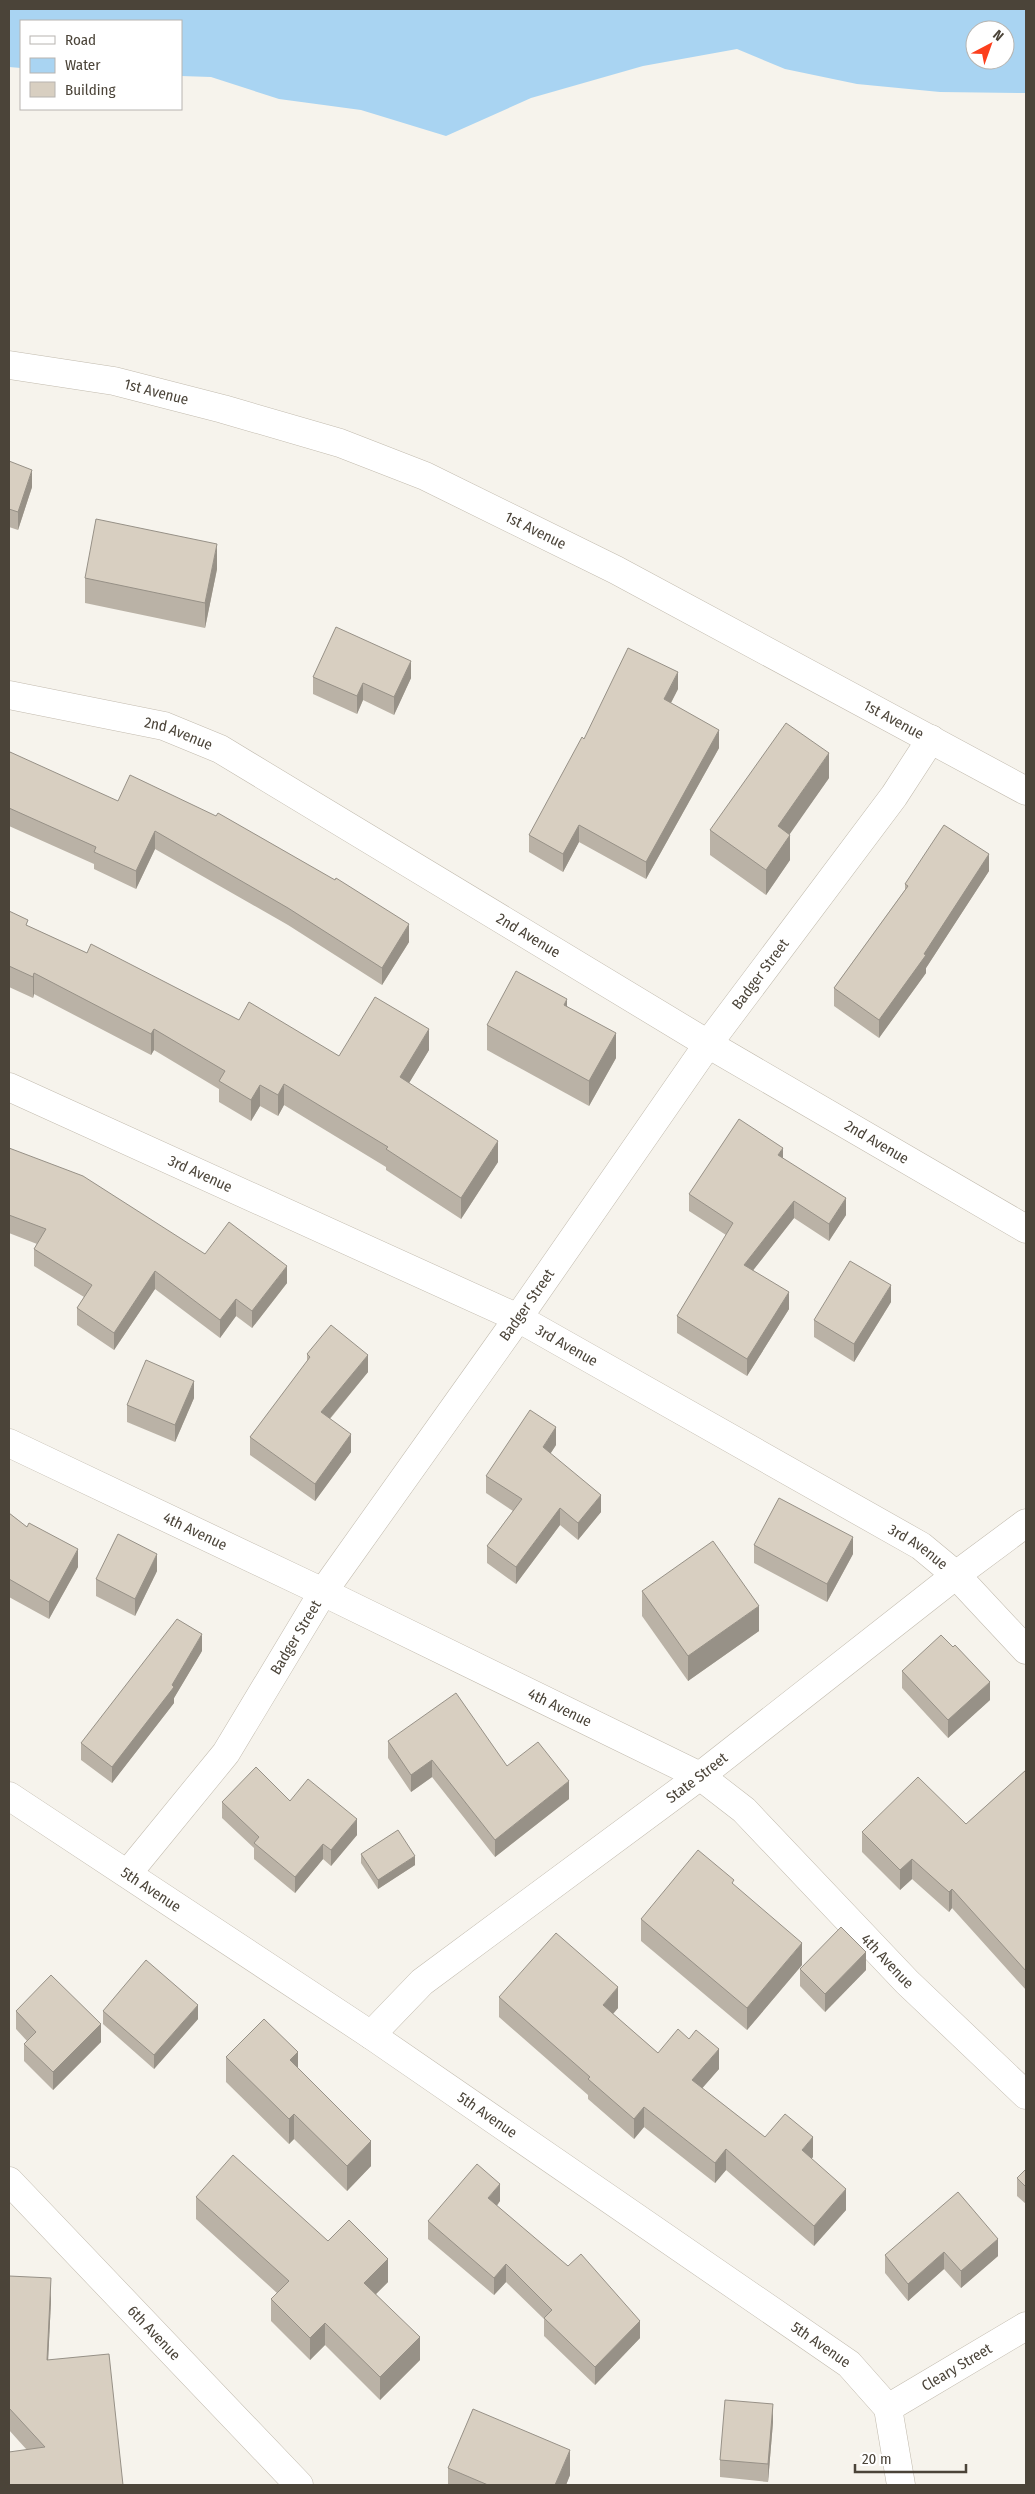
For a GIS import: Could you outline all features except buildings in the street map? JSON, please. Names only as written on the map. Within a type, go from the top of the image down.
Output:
[{"type":"street","name":"1st Avenue","points":[[9,365],[114,381],[222,409],[340,442],[425,476],[616,570],[1026,791]]},
{"type":"street","name":"2nd Avenue","points":[[9,695],[164,726],[220,749],[708,1044],[1026,1229]]},
{"type":"street","name":"Badger Street","points":[[128,1873],[226,1752],[323,1592],[518,1318],[708,1044],[894,796],[931,739]]},
{"type":"street","name":"3rd Avenue","points":[[9,1087],[518,1318],[921,1546],[956,1575],[1026,1650]]},
{"type":"street","name":"4th Avenue","points":[[9,1443],[323,1592],[700,1776],[744,1810],[907,1982],[1026,2095]]},
{"type":"street","name":"State Street","points":[[371,2035],[422,1982],[700,1776],[956,1575],[1026,1523]]},
{"type":"street","name":"5th Avenue","points":[[9,1796],[371,2035],[849,2364],[888,2408]]},
{"type":"street","name":"6th Avenue","points":[[9,2181],[299,2485]]},
{"type":"street","name":"Cleary Street","points":[[888,2408],[1026,2326]]},
{"type":"street","points":[[888,2408],[900,2485]]},
{"type":"water","points":[[9,9],[1026,9],[1026,93],[940,92],[857,84],[785,69],[737,49],[643,66],[531,98],[446,136],[361,110],[279,99],[211,77],[182,76],[182,20],[20,20],[20,68],[9,67]]}]
